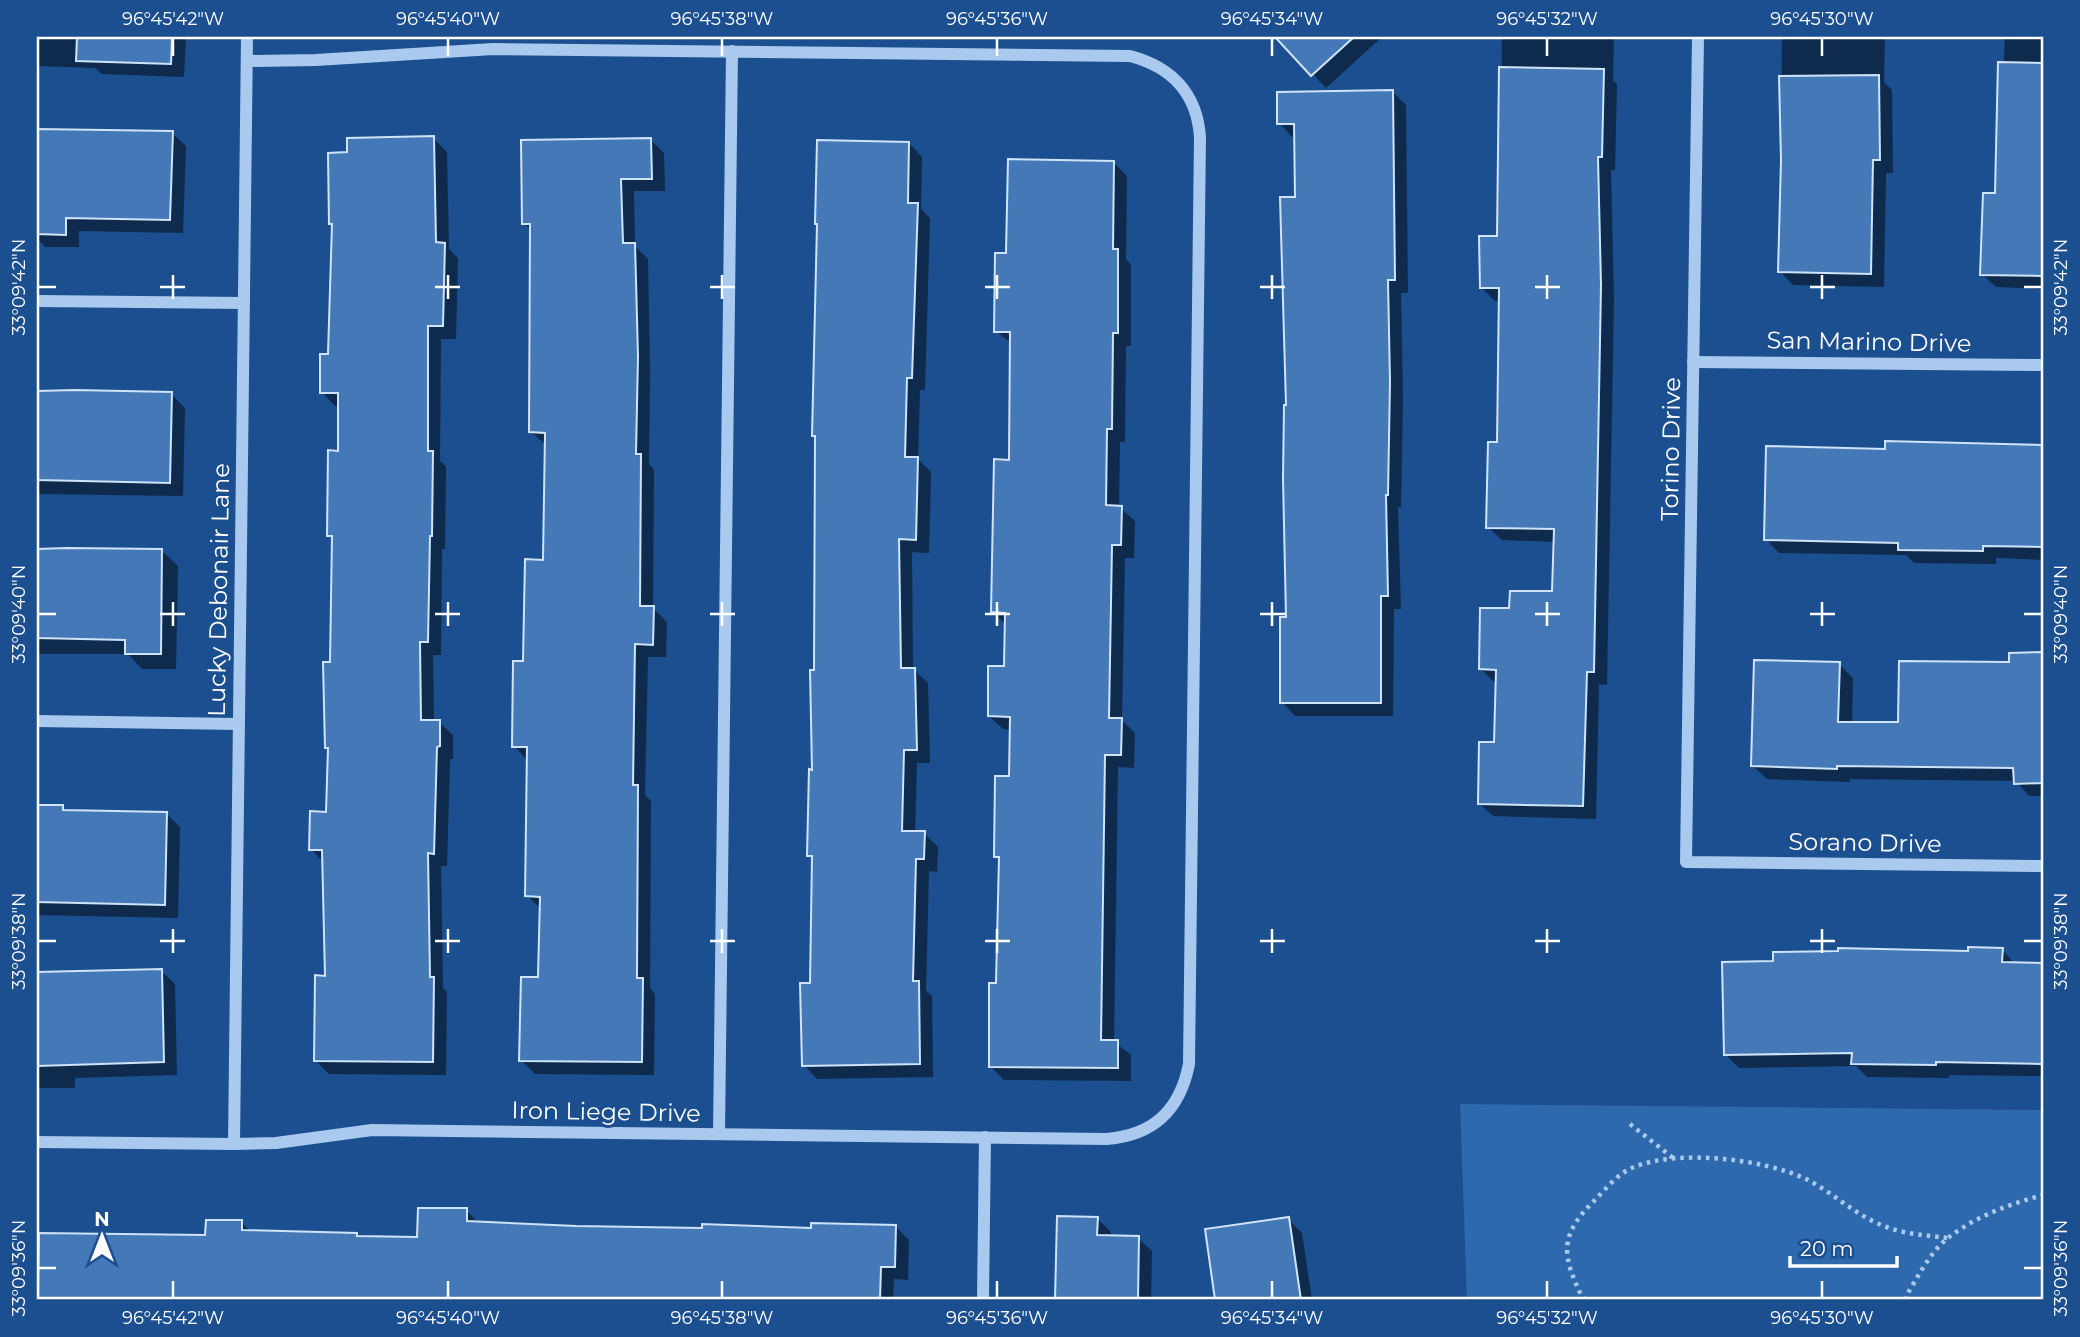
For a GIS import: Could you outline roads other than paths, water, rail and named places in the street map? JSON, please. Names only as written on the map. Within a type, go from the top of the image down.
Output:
[{"type":"street","name":"Lucky Debonair Lane","points":[[234,1144],[247,37]]},
{"type":"street","name":"Torino Drive","points":[[1686,862],[1698,37]]},
{"type":"street","points":[[247,61],[316,60],[493,49],[732,51],[719,1134]]},
{"type":"street","name":"Iron Liege Drive","points":[[37,1142],[276,1143],[372,1130],[1121,1138],[1144,1130],[1168,1112],[1181,1093],[1188,1064],[1200,137],[1194,104],[1184,87],[1166,70],[1130,56],[732,51]]},
{"type":"street","points":[[37,301],[244,303]]},
{"type":"street","name":"San Marino Drive","points":[[1693,362],[2043,365]]},
{"type":"street","points":[[37,721],[239,723]]},
{"type":"street","name":"Sorano Drive","points":[[1686,862],[2043,866]]},
{"type":"street","points":[[983,1300],[985,1137]]}]
